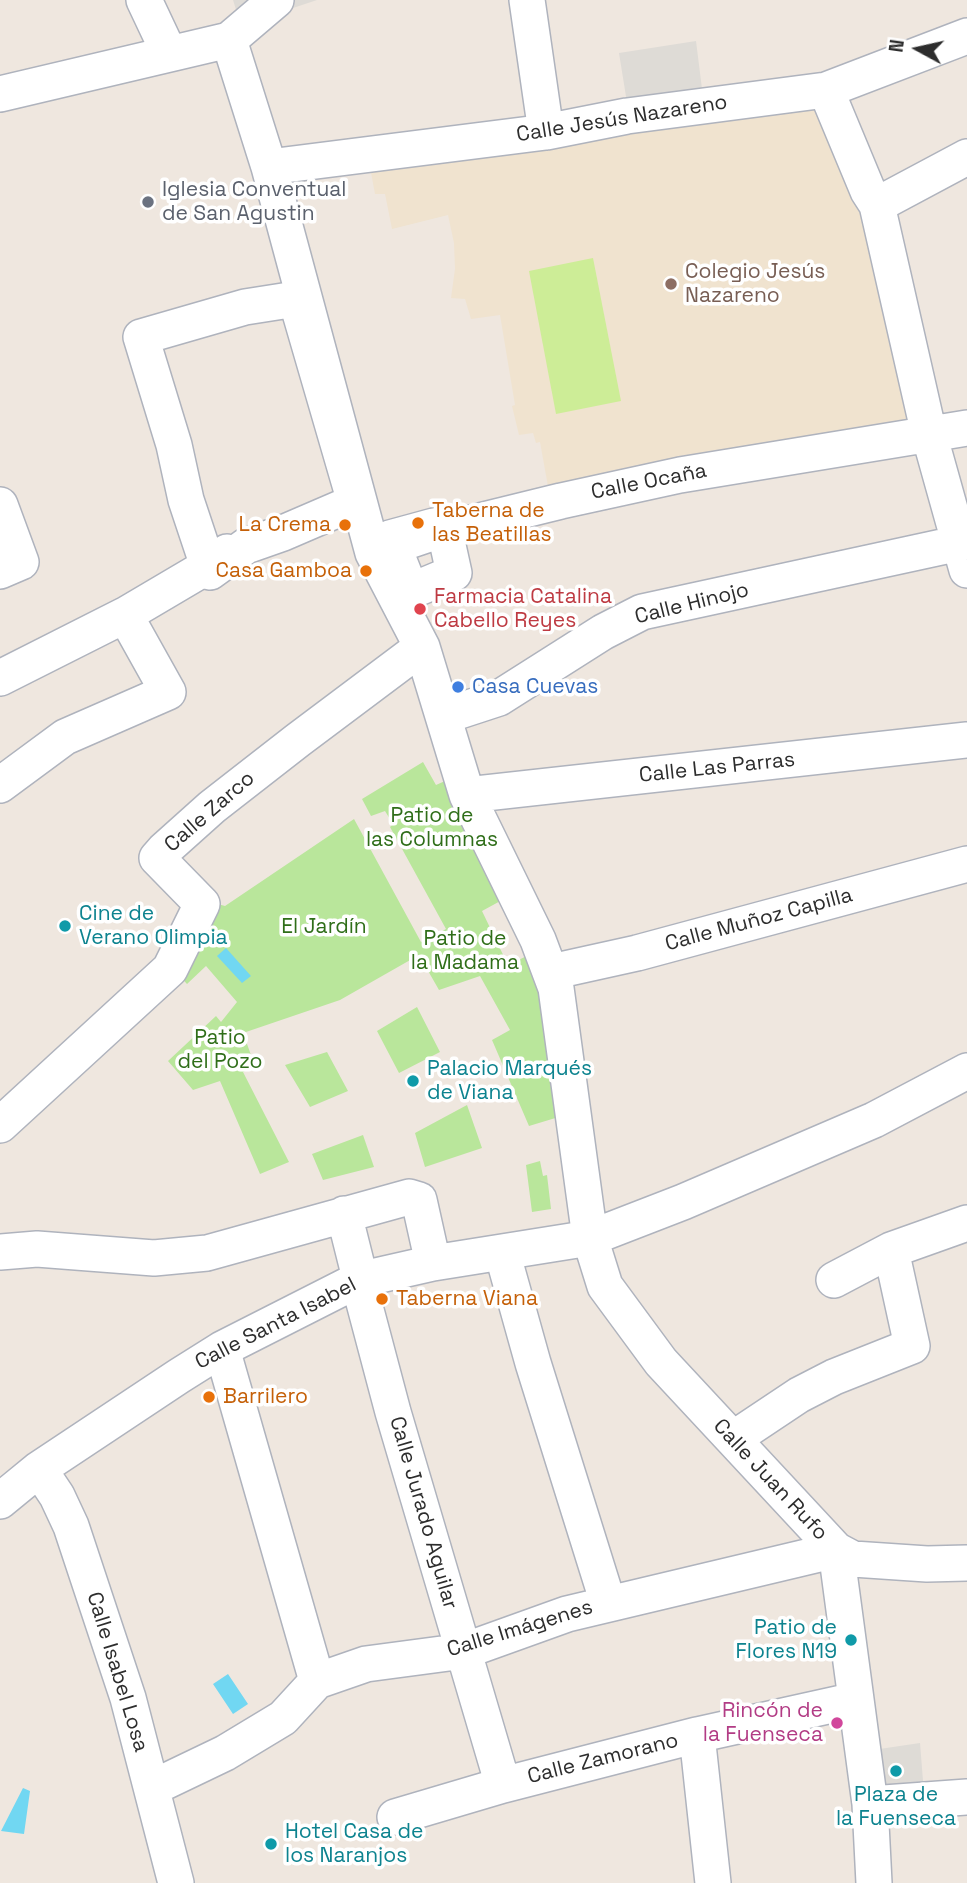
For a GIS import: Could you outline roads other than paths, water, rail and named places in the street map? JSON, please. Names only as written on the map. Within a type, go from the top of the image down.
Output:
[{"type":"street","points":[[144,0],[169,53]]},
{"type":"street","points":[[0,94],[236,34],[276,0]]},
{"type":"street","points":[[527,0],[546,132]]},
{"type":"street","points":[[236,34],[302,302],[354,493],[382,550],[411,592],[454,573],[447,541],[435,533]]},
{"type":"street","name":"Calle Jesús Nazareno","points":[[269,167],[546,132],[627,116],[826,90],[967,36]]},
{"type":"street","points":[[826,90],[868,191],[877,205],[929,434],[964,556]]},
{"type":"street","points":[[877,205],[967,157]]},
{"type":"street","points":[[215,561],[164,347],[302,302]]},
{"type":"street","name":"Calle Ocaña","points":[[382,550],[435,533],[561,500],[680,475],[967,428]]},
{"type":"street","points":[[0,678],[125,615],[247,540],[354,493]]},
{"type":"street","points":[[0,505],[21,562],[0,571]]},
{"type":"street","name":"Calle Juan Rufo","points":[[382,550],[422,647],[467,796],[538,940],[556,988],[590,1238],[605,1286],[661,1362],[701,1408],[836,1550],[870,1804],[874,1883]]},
{"type":"street","name":"Calle Hinojo","points":[[444,716],[499,698],[603,632],[642,612],[964,556]]},
{"type":"street","points":[[0,785],[65,737],[168,692],[125,615]]},
{"type":"street","name":"Calle Zarco","points":[[0,1125],[170,969],[202,904],[158,858],[164,849],[212,807],[422,647]]},
{"type":"street","name":"Calle Las Parras","points":[[467,796],[967,740]]},
{"type":"street","name":"Calle Muñoz Capilla","points":[[551,972],[637,953],[967,864]]},
{"type":"street","name":"Calle Santa Isabel","points":[[0,1501],[39,1469],[222,1349],[358,1275],[432,1256],[502,1252],[590,1238],[683,1202],[874,1120],[967,1071]]},
{"type":"street","points":[[341,1215],[330,1210],[406,1189],[423,1195],[436,1247],[432,1256]]},
{"type":"street","points":[[0,1252],[37,1249],[155,1258],[207,1253],[341,1215]]},
{"type":"street","name":"Calle Jurado Aguilar","points":[[341,1215],[393,1412],[503,1784]]},
{"type":"street","points":[[834,1280],[891,1250],[967,1223]]},
{"type":"street","points":[[733,1439],[799,1395],[834,1377],[912,1346],[891,1250]]},
{"type":"street","points":[[502,1252],[537,1376],[608,1603]]},
{"type":"street","points":[[222,1349],[317,1681]]},
{"type":"street","name":"Calle Isabel Losa","points":[[39,1469],[57,1496],[71,1526],[128,1698],[176,1883]]},
{"type":"street","points":[[836,1550],[853,1559],[927,1564],[967,1563]]},
{"type":"street","name":"Calle Imágenes","points":[[152,1788],[225,1753],[283,1718],[317,1681],[366,1664],[464,1651],[567,1614],[836,1550]]},
{"type":"street","name":"Calle Zamorano","points":[[395,1816],[503,1784],[697,1735],[855,1700]]},
{"type":"street","points":[[697,1735],[713,1883]]},
{"type":"street","points":[[870,1804],[964,1797]]},
{"type":"water","points":[[226,948],[251,976],[242,983],[217,956]]},
{"type":"water","points":[[228,1674],[248,1704],[233,1714],[213,1684]]},
{"type":"water","points":[[23,1788],[30,1791],[24,1834],[1,1831]]},
{"type":"place","name":"Iglesia Conventual de San Agustin","points":[[148,202]]},
{"type":"place","name":"Colegio Jesús Nazareno","points":[[671,284]]},
{"type":"place","name":"Taberna de las Beatillas","points":[[418,523]]},
{"type":"place","name":"La Crema","points":[[345,525]]},
{"type":"place","name":"Casa Gamboa","points":[[366,571]]},
{"type":"place","name":"Farmacia Catalina Cabello Reyes","points":[[420,609]]},
{"type":"place","name":"Casa Cuevas","points":[[458,687]]},
{"type":"place","name":"Cine de Verano Olimpia","points":[[65,926]]},
{"type":"place","name":"Palacio Marqués de Viana","points":[[413,1081]]},
{"type":"place","name":"Taberna Viana","points":[[382,1299]]},
{"type":"place","name":"Barrilero","points":[[209,1397]]},
{"type":"place","name":"Patio de Flores N19","points":[[851,1640]]},
{"type":"place","name":"Rincón de la Fuenseca","points":[[837,1723]]},
{"type":"place","name":"Plaza de la Fuenseca","points":[[896,1771]]},
{"type":"place","name":"Hotel Casa de los Naranjos","points":[[271,1844]]},
{"type":"park label","name":"Patio de las Columnas","points":[[432,828]]},
{"type":"park label","name":"El Jardín","points":[[324,927]]},
{"type":"park label","name":"Patio de la Madama","points":[[465,951]]},
{"type":"park label","name":"Patio del Pozo","points":[[220,1050]]}]
